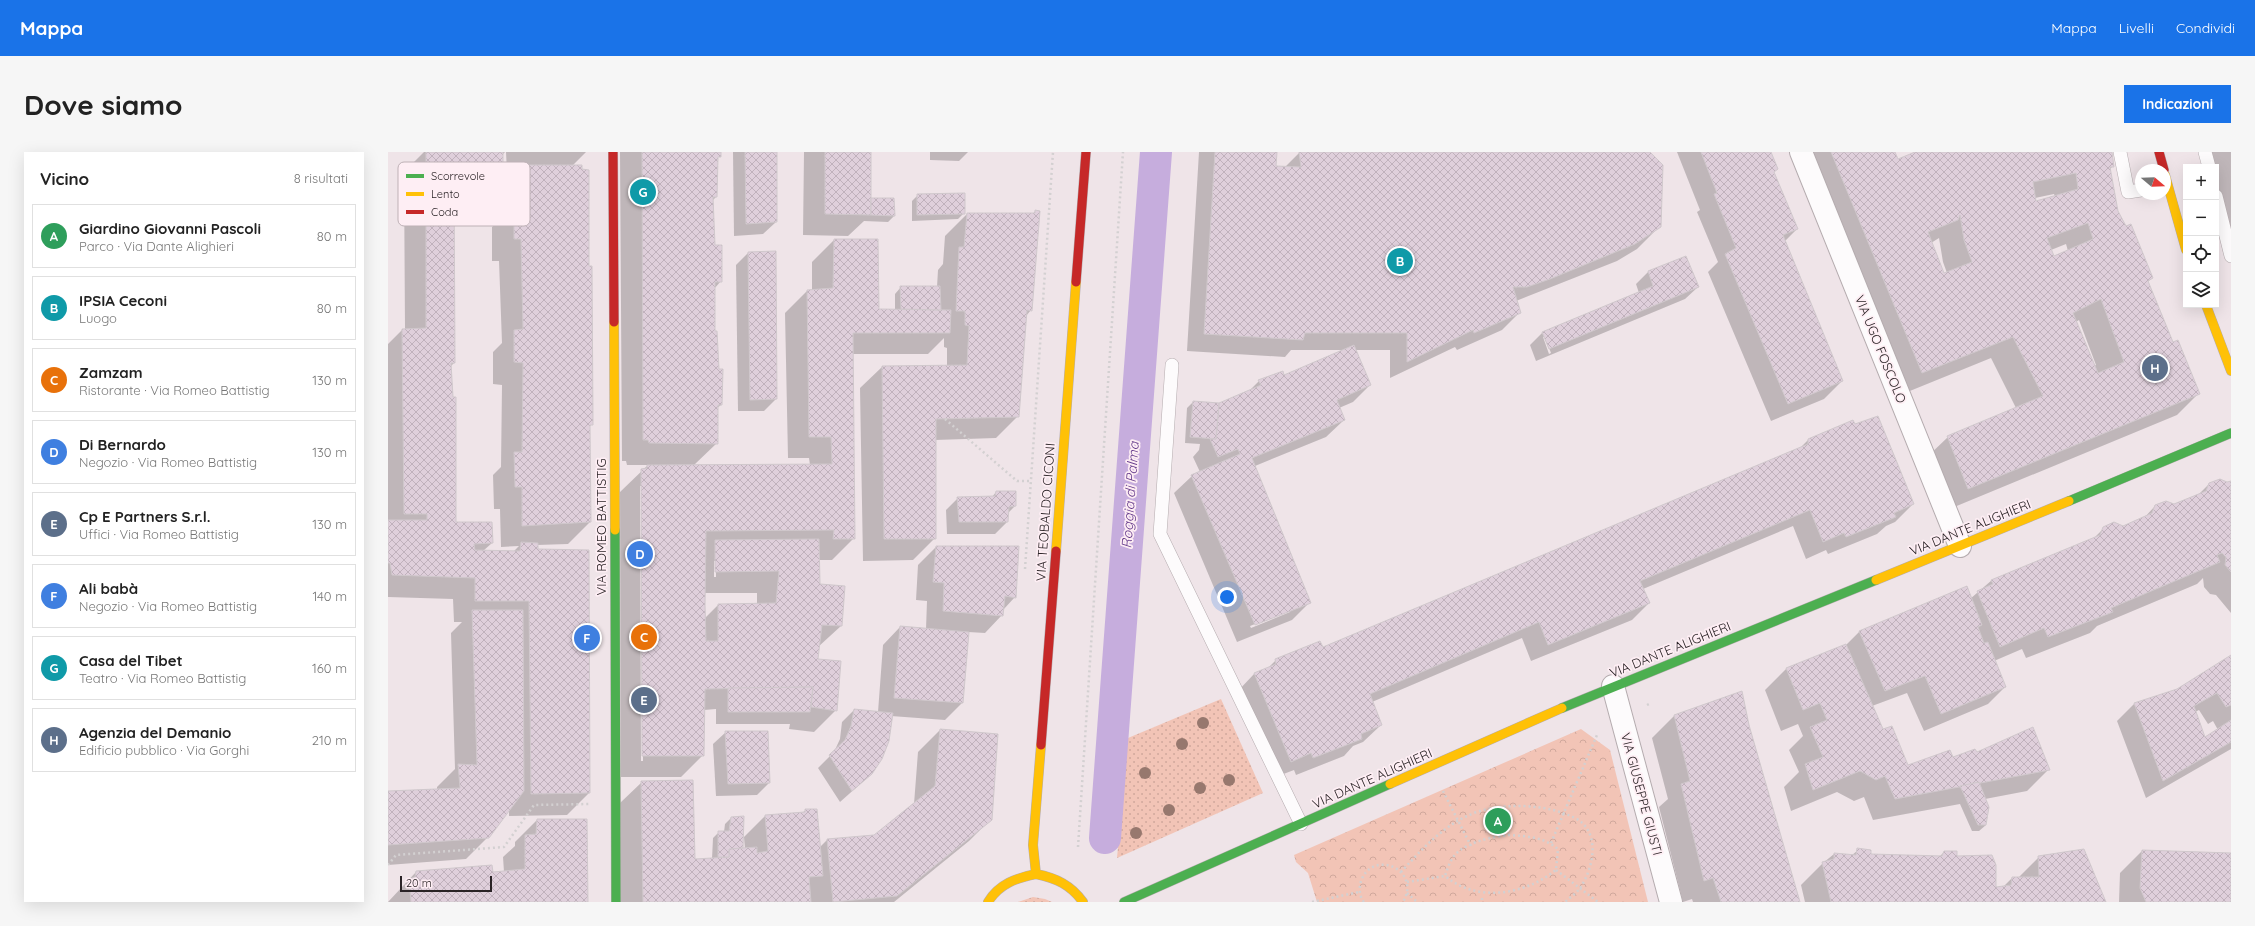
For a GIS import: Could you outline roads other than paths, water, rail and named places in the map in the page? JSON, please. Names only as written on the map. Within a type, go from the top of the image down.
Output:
[{"type":"street","name":"VIA ROMEO BATTISTIG","points":[[613,152],[616,902]]},
{"type":"street","name":"VIA TEOBALDO CICONI","points":[[1036,874],[1033,845],[1086,152]]},
{"type":"street","name":"VIA UGO FOSCOLO","points":[[1801,152],[1960,546]]},
{"type":"street","points":[[2159,152],[2162,164]]},
{"type":"street","points":[[2171,200],[2183,241]]},
{"type":"street","points":[[2207,308],[2231,371]]},
{"type":"street","name":"VIA DANTE ALIGHIERI","points":[[1124,902],[1613,686],[1960,546],[2231,433]]},
{"type":"street","name":"VIA GIUSEPPE GIUSTI","points":[[1613,686],[1671,902]]},
{"type":"street","points":[[988,902],[1002,886],[1018,877],[1036,874],[1051,876],[1065,882],[1084,902]]},
{"type":"lane","points":[[2120,152],[2128,192],[2135,191]]},
{"type":"lane","points":[[2205,152],[2208,164]]},
{"type":"lane","points":[[2217,200],[2231,256]]},
{"type":"lane","points":[[1172,365],[1160,534],[1301,824]]},
{"type":"waterway","name":"Roggia di Palma","points":[[1105,838],[1156,152]]},
{"type":"place","name":"Casa del Tibet","points":[[643,192]]},
{"type":"place","name":"IPSIA Ceconi","points":[[1400,261]]},
{"type":"place","name":"Agenzia del Demanio","points":[[2155,368]]},
{"type":"place","name":"Di Bernardo","points":[[640,554]]},
{"type":"place","name":"Zamzam","points":[[644,637]]},
{"type":"place","name":"Ali babà","points":[[587,638]]},
{"type":"place","name":"Cp E Partners S.r.l.","points":[[644,700]]},
{"type":"place","name":"Giardino Giovanni Pascoli","points":[[1498,821]]}]
